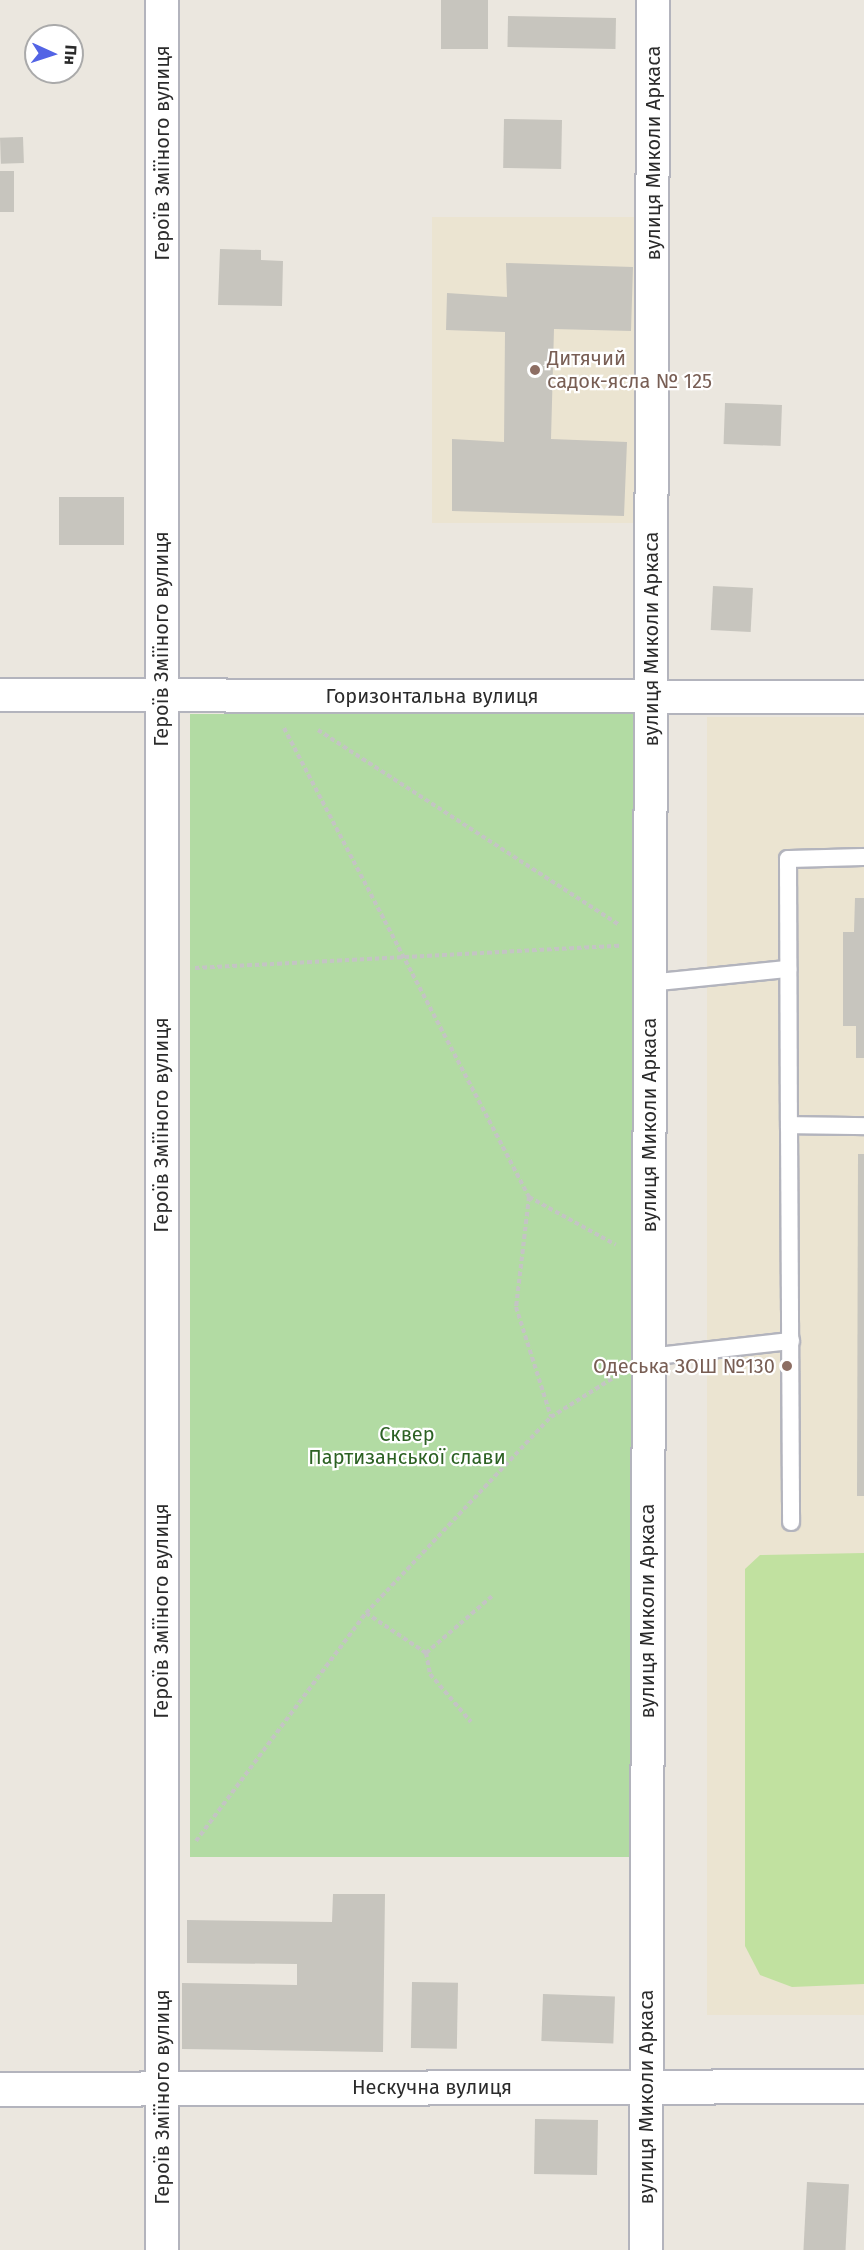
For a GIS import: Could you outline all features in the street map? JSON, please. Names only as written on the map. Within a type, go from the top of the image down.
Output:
[{"type":"street","name":"Героїв Зміїного вулиця","points":[[162,0],[162,2250]]},
{"type":"street","name":"вулиця Миколи Аркаса","points":[[646,2250],[653,0]]},
{"type":"street","name":"Горизонтальна вулиця","points":[[0,695],[864,697]]},
{"type":"street","name":"Нескучна вулиця","points":[[0,2089],[864,2086]]},
{"type":"lane","points":[[791,1522],[788,859],[864,856]]},
{"type":"lane","points":[[649,983],[788,969]]},
{"type":"lane","points":[[789,1125],[864,1126]]},
{"type":"lane","points":[[648,1357],[791,1341]]},
{"type":"path","points":[[267,696],[529,1197],[648,1263]]},
{"type":"path","points":[[316,728],[650,945]]},
{"type":"path","points":[[161,970],[650,945]]},
{"type":"path","points":[[529,1197],[516,1307],[551,1417]]},
{"type":"path","points":[[162,1887],[366,1613],[551,1417],[648,1357]]},
{"type":"path","points":[[426,1653],[492,1596]]},
{"type":"path","points":[[366,1613],[426,1653],[430,1674],[471,1722]]},
{"type":"shaded area","name":"Дитячий садок-ясла № 125","points":[[432,217],[639,217],[639,523],[432,523]]},
{"type":"shaded area","name":"Одеська ЗОШ №130","points":[[707,717],[864,717],[864,2015],[707,2015]]},
{"type":"green space","name":"Сквер Партизанської слави","points":[[190,714],[634,714],[634,1857],[190,1857]]},
{"type":"green space","points":[[864,1553],[864,1984],[792,1987],[760,1975],[745,1946],[745,1569],[760,1555]]},
{"type":"building","points":[[441,0],[488,0],[488,49],[441,49]]},
{"type":"building","points":[[508,16],[616,18],[615,49],[507,47]]},
{"type":"building","points":[[504,119],[562,120],[561,169],[503,168]]},
{"type":"building","points":[[23,137],[24,163],[1,164],[0,138]]},
{"type":"building","points":[[0,171],[14,171],[14,212],[0,212]]},
{"type":"building","points":[[220,249],[261,250],[261,260],[283,261],[282,306],[218,305]]},
{"type":"building","points":[[506,263],[633,267],[631,331],[554,329],[551,439],[627,442],[624,516],[452,511],[452,439],[504,442],[505,332],[446,330],[447,293],[507,297]]},
{"type":"building","points":[[725,403],[782,405],[781,446],[724,444]]},
{"type":"building","points":[[59,497],[124,497],[124,545],[59,545]]},
{"type":"building","points":[[713,586],[753,588],[751,632],[711,630]]},
{"type":"building","points":[[855,898],[864,898],[864,1058],[856,1058],[856,1026],[843,1026],[843,932],[854,932]]},
{"type":"building","points":[[858,1154],[864,1154],[864,1496],[857,1496]]},
{"type":"building","points":[[333,1894],[385,1894],[383,2052],[182,2049],[182,1983],[297,1985],[297,1964],[187,1963],[187,1920],[332,1922]]},
{"type":"building","points":[[412,1982],[458,1983],[457,2049],[411,2048]]},
{"type":"building","points":[[543,1994],[615,1997],[613,2043],[541,2041]]},
{"type":"building","points":[[535,2119],[598,2120],[597,2175],[534,2174]]},
{"type":"building","points":[[807,2182],[849,2184],[845,2250],[803,2250]]},
{"type":"place","name":"Дитячий садок-ясла № 125","points":[[535,370]]},
{"type":"place","name":"Одеська ЗОШ №130","points":[[787,1366]]}]
